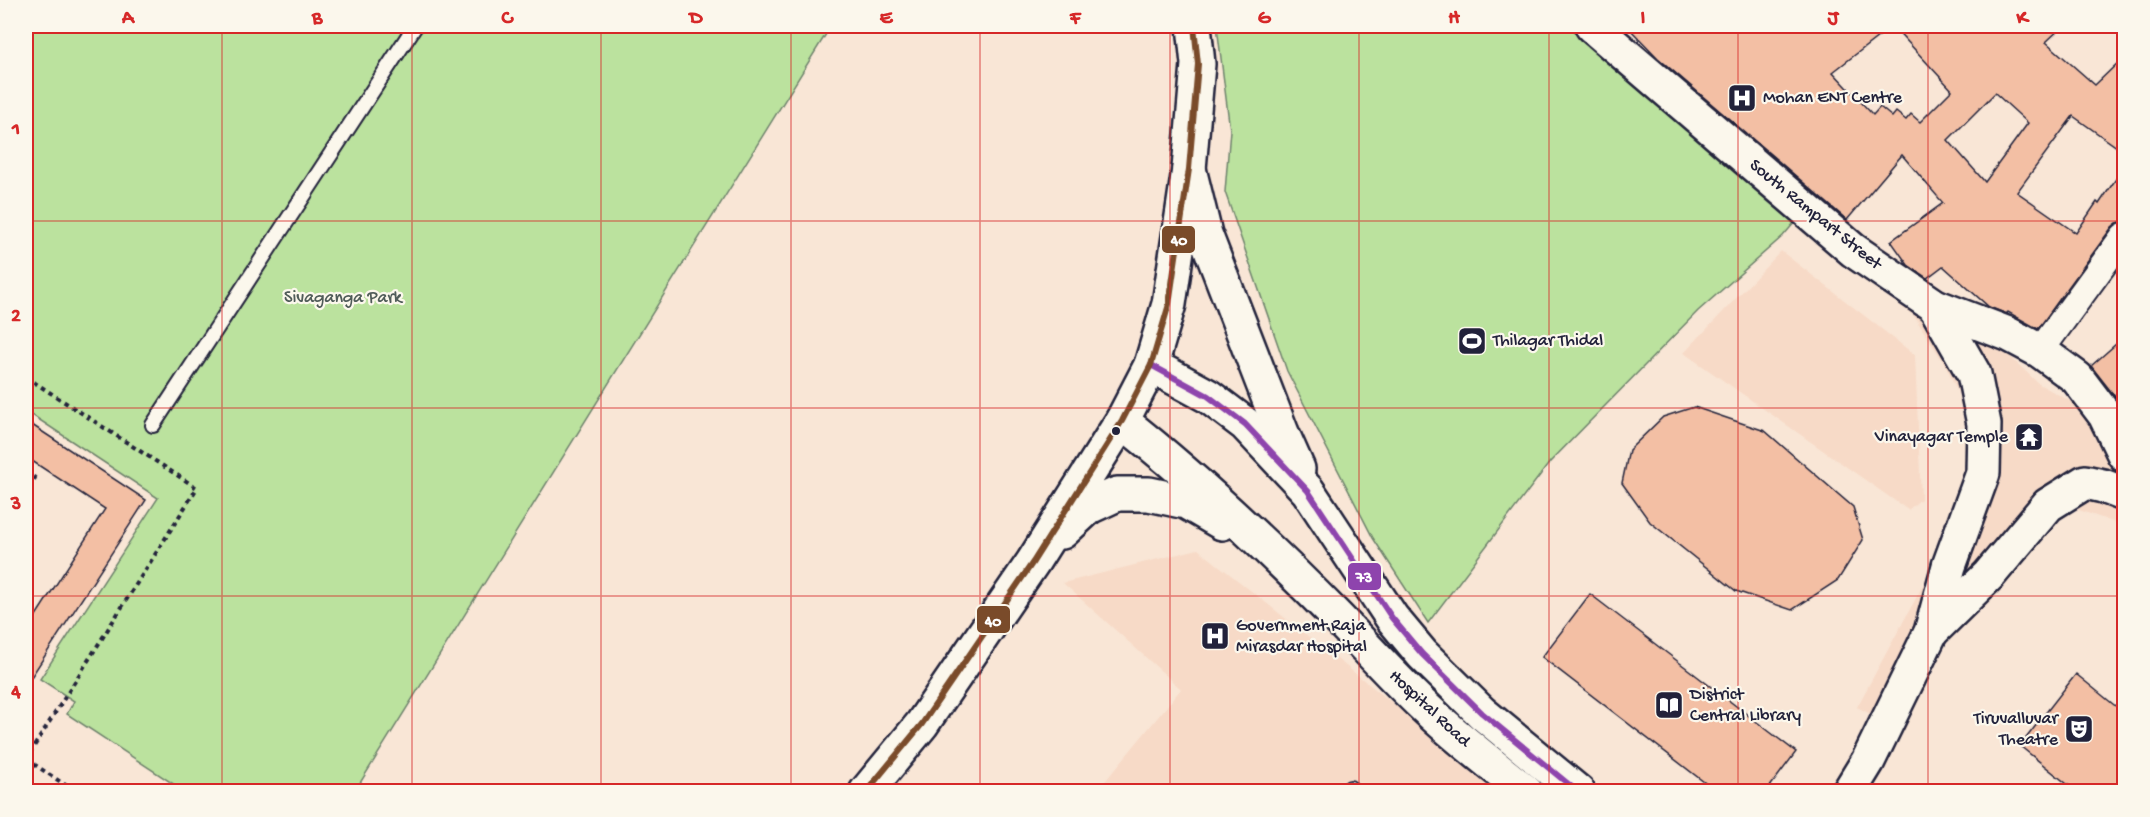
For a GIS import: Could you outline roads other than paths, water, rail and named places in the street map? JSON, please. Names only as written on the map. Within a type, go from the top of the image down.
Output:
[{"type":"main road","points":[[866,792],[922,724],[1033,562],[1122,421],[1151,365],[1169,304],[1189,169],[1198,64],[1194,26]]},
{"type":"main road","name":"South Rampart Street","points":[[1592,26],[1853,250],[1935,306],[2008,334],[2040,351],[2077,378],[2105,415],[2124,454]]},
{"type":"main road","points":[[1189,169],[1205,234],[1282,434],[1308,491]]},
{"type":"main road","points":[[1849,792],[1868,760],[1931,632],[1949,566],[1983,472],[1984,424],[1974,374],[1935,306]]},
{"type":"main road","points":[[1151,365],[1208,396],[1245,424],[1308,491]]},
{"type":"main road","points":[[1122,421],[1165,455],[1266,547]]},
{"type":"main road","points":[[1931,632],[1989,575],[2048,505],[2085,482],[2103,486],[2124,495]]},
{"type":"main road","name":"Hospital Road","points":[[1308,491],[1392,618],[1422,654],[1482,713],[1578,792]]},
{"type":"main road","points":[[1033,562],[1089,507],[1117,494],[1149,494],[1186,502],[1266,547]]},
{"type":"main road","name":"Hospital Road","points":[[1266,547],[1339,618],[1393,677],[1431,714],[1526,792]]},
{"type":"street","points":[[2040,351],[2124,236]]},
{"type":"lane","points":[[153,425],[414,26]]},
{"type":"place","name":"Mohan ENT Centre","points":[[1742,98]]},
{"type":"place","name":"Thilagar Thidal","points":[[1472,341]]},
{"type":"place","name":"Vinayagar Temple","points":[[2029,437]]},
{"type":"place","name":"Government Raja Mirasdar Hospital","points":[[1215,636]]},
{"type":"place","name":"District Central Library","points":[[1669,705]]},
{"type":"place","name":"Tiruvalluvar Theatre","points":[[2079,729]]},
{"type":"park label","name":"Sivaganga Park","points":[[343,298]]}]
